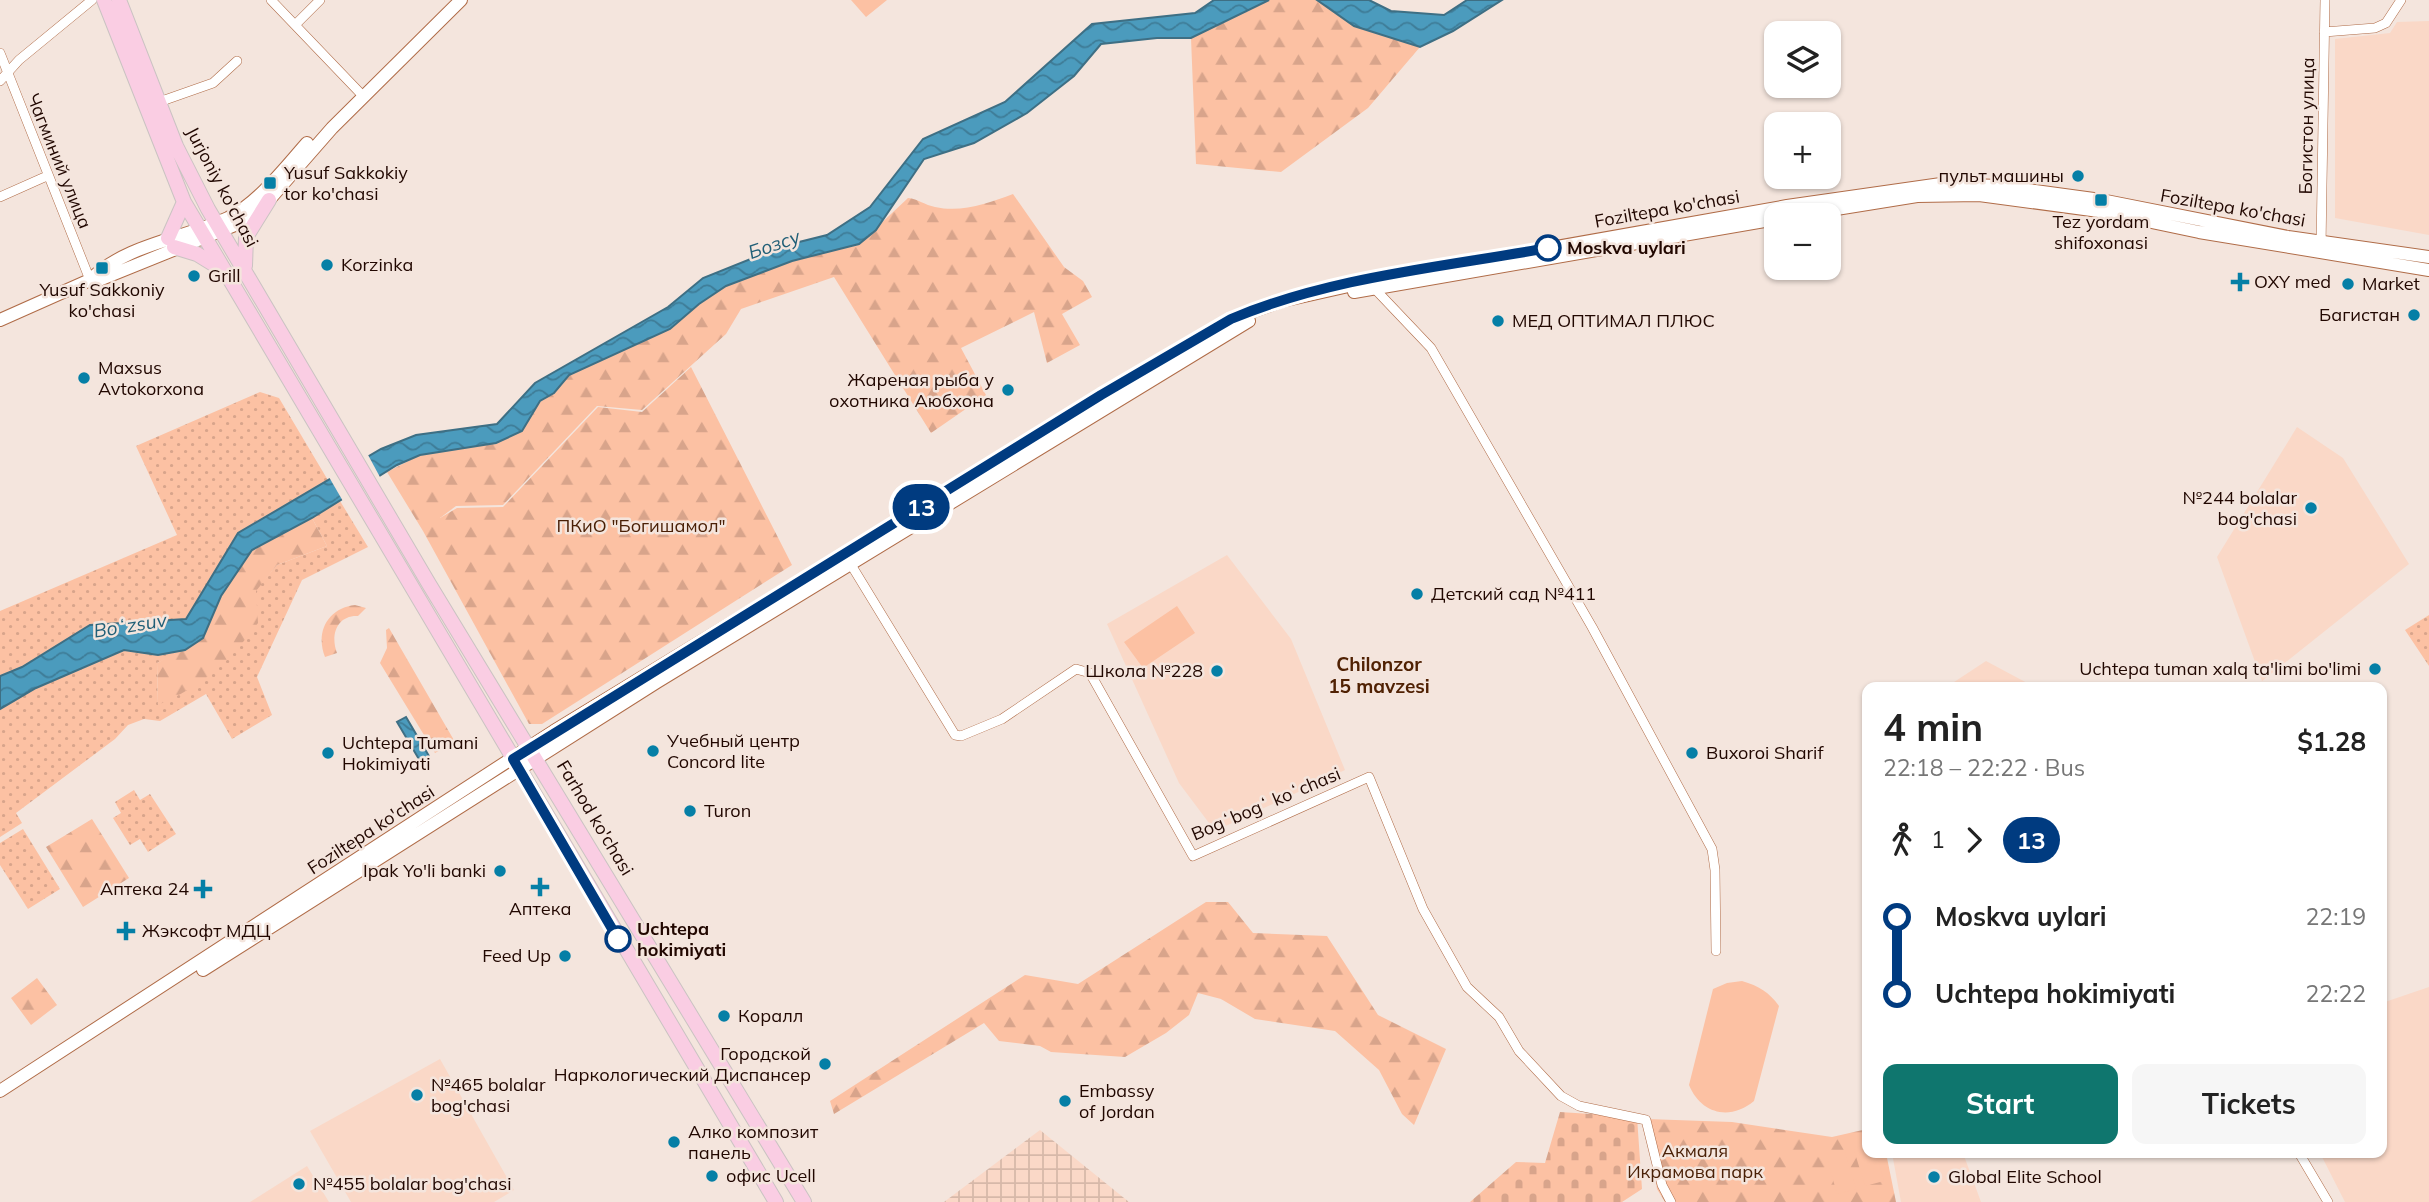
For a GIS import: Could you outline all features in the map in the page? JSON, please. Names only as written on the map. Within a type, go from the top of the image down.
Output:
[{"type":"main road","name":"Jurjoniy ko'chasi","points":[[104,0],[184,202],[516,765]]},
{"type":"main road","name":"Jurjoniy ko'chasi","points":[[119,0],[176,146],[218,226],[310,381]]},
{"type":"main road","points":[[0,320],[90,280],[102,268],[253,215],[363,96],[461,0]]},
{"type":"main road","points":[[218,226],[248,204],[320,130],[363,96]]},
{"type":"main road","name":"Foziltepa ko'chasi","points":[[0,1101],[533,754],[1101,395],[1231,319],[1282,301],[1787,206],[1941,184],[1999,186],[2101,201],[2429,270]]},
{"type":"main road","name":"Foziltepa ko'chasi","points":[[1841,208],[1917,196],[1979,195],[2099,211],[2321,247],[2429,257]]},
{"type":"main road","points":[[247,274],[243,257],[246,237],[269,200]]},
{"type":"main road","points":[[171,243],[184,202]]},
{"type":"main road","name":"Foziltepa ko'chasi","points":[[533,754],[1236,326],[1284,309],[1373,284],[1764,221]]},
{"type":"main road","points":[[171,243],[197,254],[227,273]]},
{"type":"main road","name":"Farhod ko'chasi","points":[[310,381],[429,584],[804,1202]]},
{"type":"main road","points":[[516,765],[776,1202]]},
{"type":"main road","name":"Foziltepa ko'chasi","points":[[0,1091],[516,765]]},
{"type":"street","points":[[0,82],[19,60],[92,0]]},
{"type":"street","points":[[271,0],[363,96]]},
{"type":"street","points":[[295,25],[320,0]]},
{"type":"street","name":"Богистон улица","points":[[2321,247],[2325,0]]},
{"type":"street","points":[[2324,32],[2375,28],[2386,23],[2401,0]]},
{"type":"street","name":"Чагминий улица","points":[[0,53],[90,280]]},
{"type":"street","points":[[159,102],[213,83],[237,61]]},
{"type":"street","points":[[0,197],[47,176]]},
{"type":"street","points":[[1373,284],[1431,348],[1592,627],[1712,849],[1715,870],[1716,951]]},
{"type":"street","name":"Bogʻbogʻ koʻchasi","points":[[850,563],[954,735],[961,736],[1002,719],[1076,669],[1090,673],[1193,856],[1369,777],[1423,909],[1467,987],[1499,1017],[1519,1051],[1561,1096],[1579,1106],[1646,1120],[1662,1185],[1671,1202]]},
{"type":"street","points":[[2302,1158],[2328,1202]]},
{"type":"shaded area","points":[[2429,21],[2429,235],[2335,218],[2335,39],[2390,33],[2397,22]]},
{"type":"shaded area","name":"№244 bolalar bog'chasi","points":[[2297,427],[2343,458],[2409,564],[2262,681],[2217,557]]},
{"type":"shaded area","name":"Школа №228","points":[[1227,555],[1291,639],[1345,770],[1215,831],[1179,783],[1107,624]]},
{"type":"shaded area","points":[[1986,661],[2025,682],[1954,682]]},
{"type":"shaded area","points":[[2429,987],[2429,1202],[2345,1202],[2323,1158],[2387,1158],[2387,1001]]},
{"type":"shaded area","name":"№465 bolalar bog'chasi","points":[[440,1059],[514,1190],[494,1202],[351,1202],[310,1131]]},
{"type":"shaded area","points":[[1040,1130],[1129,1202],[944,1202]]},
{"type":"shaded area","name":"Global Elite School","points":[[1893,1158],[1965,1158],[1981,1202],[1901,1202]]},
{"type":"shaded area","name":"№455 bolalar bog'chasi","points":[[307,1166],[329,1202],[250,1202]]},
{"type":"green space","points":[[851,0],[887,0],[866,17]]},
{"type":"green space","points":[[1269,0],[1317,0],[1354,26],[1420,47],[1368,108],[1281,172],[1196,164],[1191,38]]},
{"type":"green space","name":"ПКиО \"Богишамол\"","points":[[1013,194],[1064,267],[1083,281],[1092,297],[1062,314],[1080,345],[1047,363],[1034,312],[961,348],[986,395],[931,433],[834,277],[741,309],[726,334],[642,410],[597,406],[503,505],[456,506],[440,518],[457,508],[503,507],[598,407],[642,412],[691,367],[792,565],[542,724],[529,724],[423,531],[387,472],[420,455],[496,443],[522,431],[540,401],[554,393],[569,375],[670,329],[699,304],[726,286],[792,261],[859,244],[908,198],[935,207],[955,209],[985,204]]},
{"type":"green space","points":[[260,392],[279,398],[329,482],[238,533],[186,620],[90,625],[22,667],[0,676],[0,611],[177,535],[136,446]]},
{"type":"green space","points":[[340,501],[368,547],[302,580],[257,677],[272,715],[232,739],[206,694],[160,721],[144,719],[128,725],[115,739],[16,813],[22,823],[0,837],[0,709],[36,688],[125,650],[158,655],[185,650],[157,663],[158,705],[277,565],[327,546],[312,518]]},
{"type":"green space","points":[[312,518],[327,546],[277,565],[256,591],[258,623],[247,637],[202,681],[158,705],[157,663],[203,638],[221,596],[252,550]]},
{"type":"green space","points":[[355,605],[366,608],[358,616],[340,623],[334,639],[337,653],[325,657],[322,639],[326,623],[338,611]]},
{"type":"green space","points":[[1177,606],[1195,633],[1143,668],[1124,642]]},
{"type":"green space","points":[[2429,615],[2429,666],[2405,630]]},
{"type":"green space","points":[[389,628],[455,742],[435,753],[380,663],[387,648],[386,630]]},
{"type":"green space","points":[[134,790],[140,800],[150,794],[176,834],[148,852],[140,839],[130,845],[113,818],[121,813],[115,802]]},
{"type":"green space","points":[[92,819],[129,878],[83,907],[46,847]]},
{"type":"green space","points":[[23,829],[60,889],[28,909],[0,865],[0,843]]},
{"type":"green space","points":[[1206,902],[1228,902],[1253,933],[1327,936],[1378,1015],[1446,1049],[1414,1125],[1402,1114],[1379,1070],[1335,1031],[1255,1019],[1221,999],[1198,993],[1189,1015],[1166,1033],[1125,1057],[1051,1052],[1040,1046],[999,1041],[984,1023],[834,1114],[830,1101],[1025,975],[1078,984]]},
{"type":"green space","points":[[37,978],[57,1005],[31,1025],[11,998]]},
{"type":"green space","points":[[1742,981],[1763,990],[1779,1006],[1754,1101],[1735,1111],[1717,1111],[1701,1103],[1689,1085],[1713,989]]},
{"type":"green space","points":[[1560,1112],[1637,1117],[1642,1189],[1622,1202],[1470,1202],[1516,1162],[1545,1163]]},
{"type":"green space","name":"Акмаля Икрамова парк","points":[[1647,1119],[1732,1122],[1832,1137],[1862,1130],[1862,1158],[1887,1158],[1896,1202],[1665,1202],[1657,1189]]},
{"type":"green space","points":[[1862,1148],[1862,1158],[1877,1158],[1884,1181],[1865,1186],[1854,1150]]},
{"type":"green space","points":[[1845,1152],[1856,1189],[1837,1194],[1827,1158]]},
{"type":"water","name":"Бозсу","points":[[1214,0],[1269,0],[1191,38],[1157,38],[1101,44],[1074,76],[1027,113],[974,143],[924,159],[876,230],[859,244],[792,261],[726,286],[699,304],[670,329],[569,375],[554,393],[540,401],[522,431],[496,443],[420,455],[397,465],[312,518],[252,550],[221,596],[203,638],[185,650],[158,655],[124,650],[36,688],[0,709],[0,676],[22,667],[90,625],[186,619],[238,533],[381,449],[416,435],[497,424],[535,383],[668,307],[703,278],[783,246],[827,235],[870,207],[923,139],[1005,102],[1092,24],[1195,13]]},
{"type":"water","points":[[1317,0],[1369,0],[1391,11],[1444,15],[1467,0],[1502,0],[1453,31],[1420,47],[1354,26]]},
{"type":"water","points":[[406,717],[429,756],[420,761],[397,722]]},
{"type":"pier","points":[[367,453],[381,479],[344,503],[329,477]]},
{"type":"bus line","name":"13","points":[[618,939],[513,759],[554,731],[1101,395],[1231,319],[1282,301],[1340,287],[1548,248]]},
{"type":"place","name":"пульт машины","points":[[2078,176]]},
{"type":"place","name":"Yusuf Sakkokiy tor ko'chasi","points":[[270,183]]},
{"type":"place","name":"Tez yordam shifoxonasi","points":[[2101,200]]},
{"type":"place","name":"Moskva uylari","points":[[1548,248]]},
{"type":"place","name":"Korzinka","points":[[327,265]]},
{"type":"place","name":"Yusuf Sakkoniy ko'chasi","points":[[102,268]]},
{"type":"place","name":"Grill","points":[[194,276]]},
{"type":"place","name":"OXY med","points":[[2240,282]]},
{"type":"place","name":"Market","points":[[2348,284]]},
{"type":"place","name":"Багистан","points":[[2414,315]]},
{"type":"place","name":"МЕД ОПТИМАЛ ПЛЮС","points":[[1498,321]]},
{"type":"place","name":"Maxsus Avtokorxona","points":[[84,378]]},
{"type":"place","name":"Жареная рыба у охотника Аюбхона","points":[[1008,390]]},
{"type":"place","name":"№244 bolalar bog'chasi","points":[[2311,508]]},
{"type":"place","name":"Детский сад №411","points":[[1417,594]]},
{"type":"place","name":"Uchtepa tuman xalq ta'limi bo'limi","points":[[2375,669]]},
{"type":"place","name":"Школа №228","points":[[1217,671]]},
{"type":"place","name":"Учебный центр Concord lite","points":[[653,751]]},
{"type":"place","name":"Uchtepa Tumani Hokimiyati","points":[[328,753]]},
{"type":"place","name":"Buxoroi Sharif","points":[[1692,753]]},
{"type":"place","name":"Turon","points":[[690,811]]},
{"type":"place","name":"Ipak Yo'li banki","points":[[500,871]]},
{"type":"place","name":"Аптека","points":[[540,887]]},
{"type":"place","name":"Аптека 24","points":[[203,889]]},
{"type":"place","name":"Жэксофт МДЦ","points":[[126,931]]},
{"type":"place","name":"Uchtepa hokimiyati","points":[[618,939]]},
{"type":"place","name":"Feed Up","points":[[565,956]]},
{"type":"place","name":"Коралл","points":[[724,1016]]},
{"type":"place","name":"Городской Наркологический Диспансер","points":[[825,1064]]},
{"type":"place","name":"№465 bolalar bog'chasi","points":[[417,1095]]},
{"type":"place","name":"Embassy of Jordan","points":[[1065,1101]]},
{"type":"place","name":"Алко композит панель","points":[[674,1142]]},
{"type":"place","name":"офис Ucell","points":[[712,1176]]},
{"type":"place","name":"Global Elite School","points":[[1934,1177]]},
{"type":"place","name":"№455 bolalar bog'chasi","points":[[299,1184]]},
{"type":"district","name":"Chilonzor 15 mavzesi","points":[[1379,675]]},
{"type":"water label","name":"Boʻzsuv","points":[[130,625]]}]
